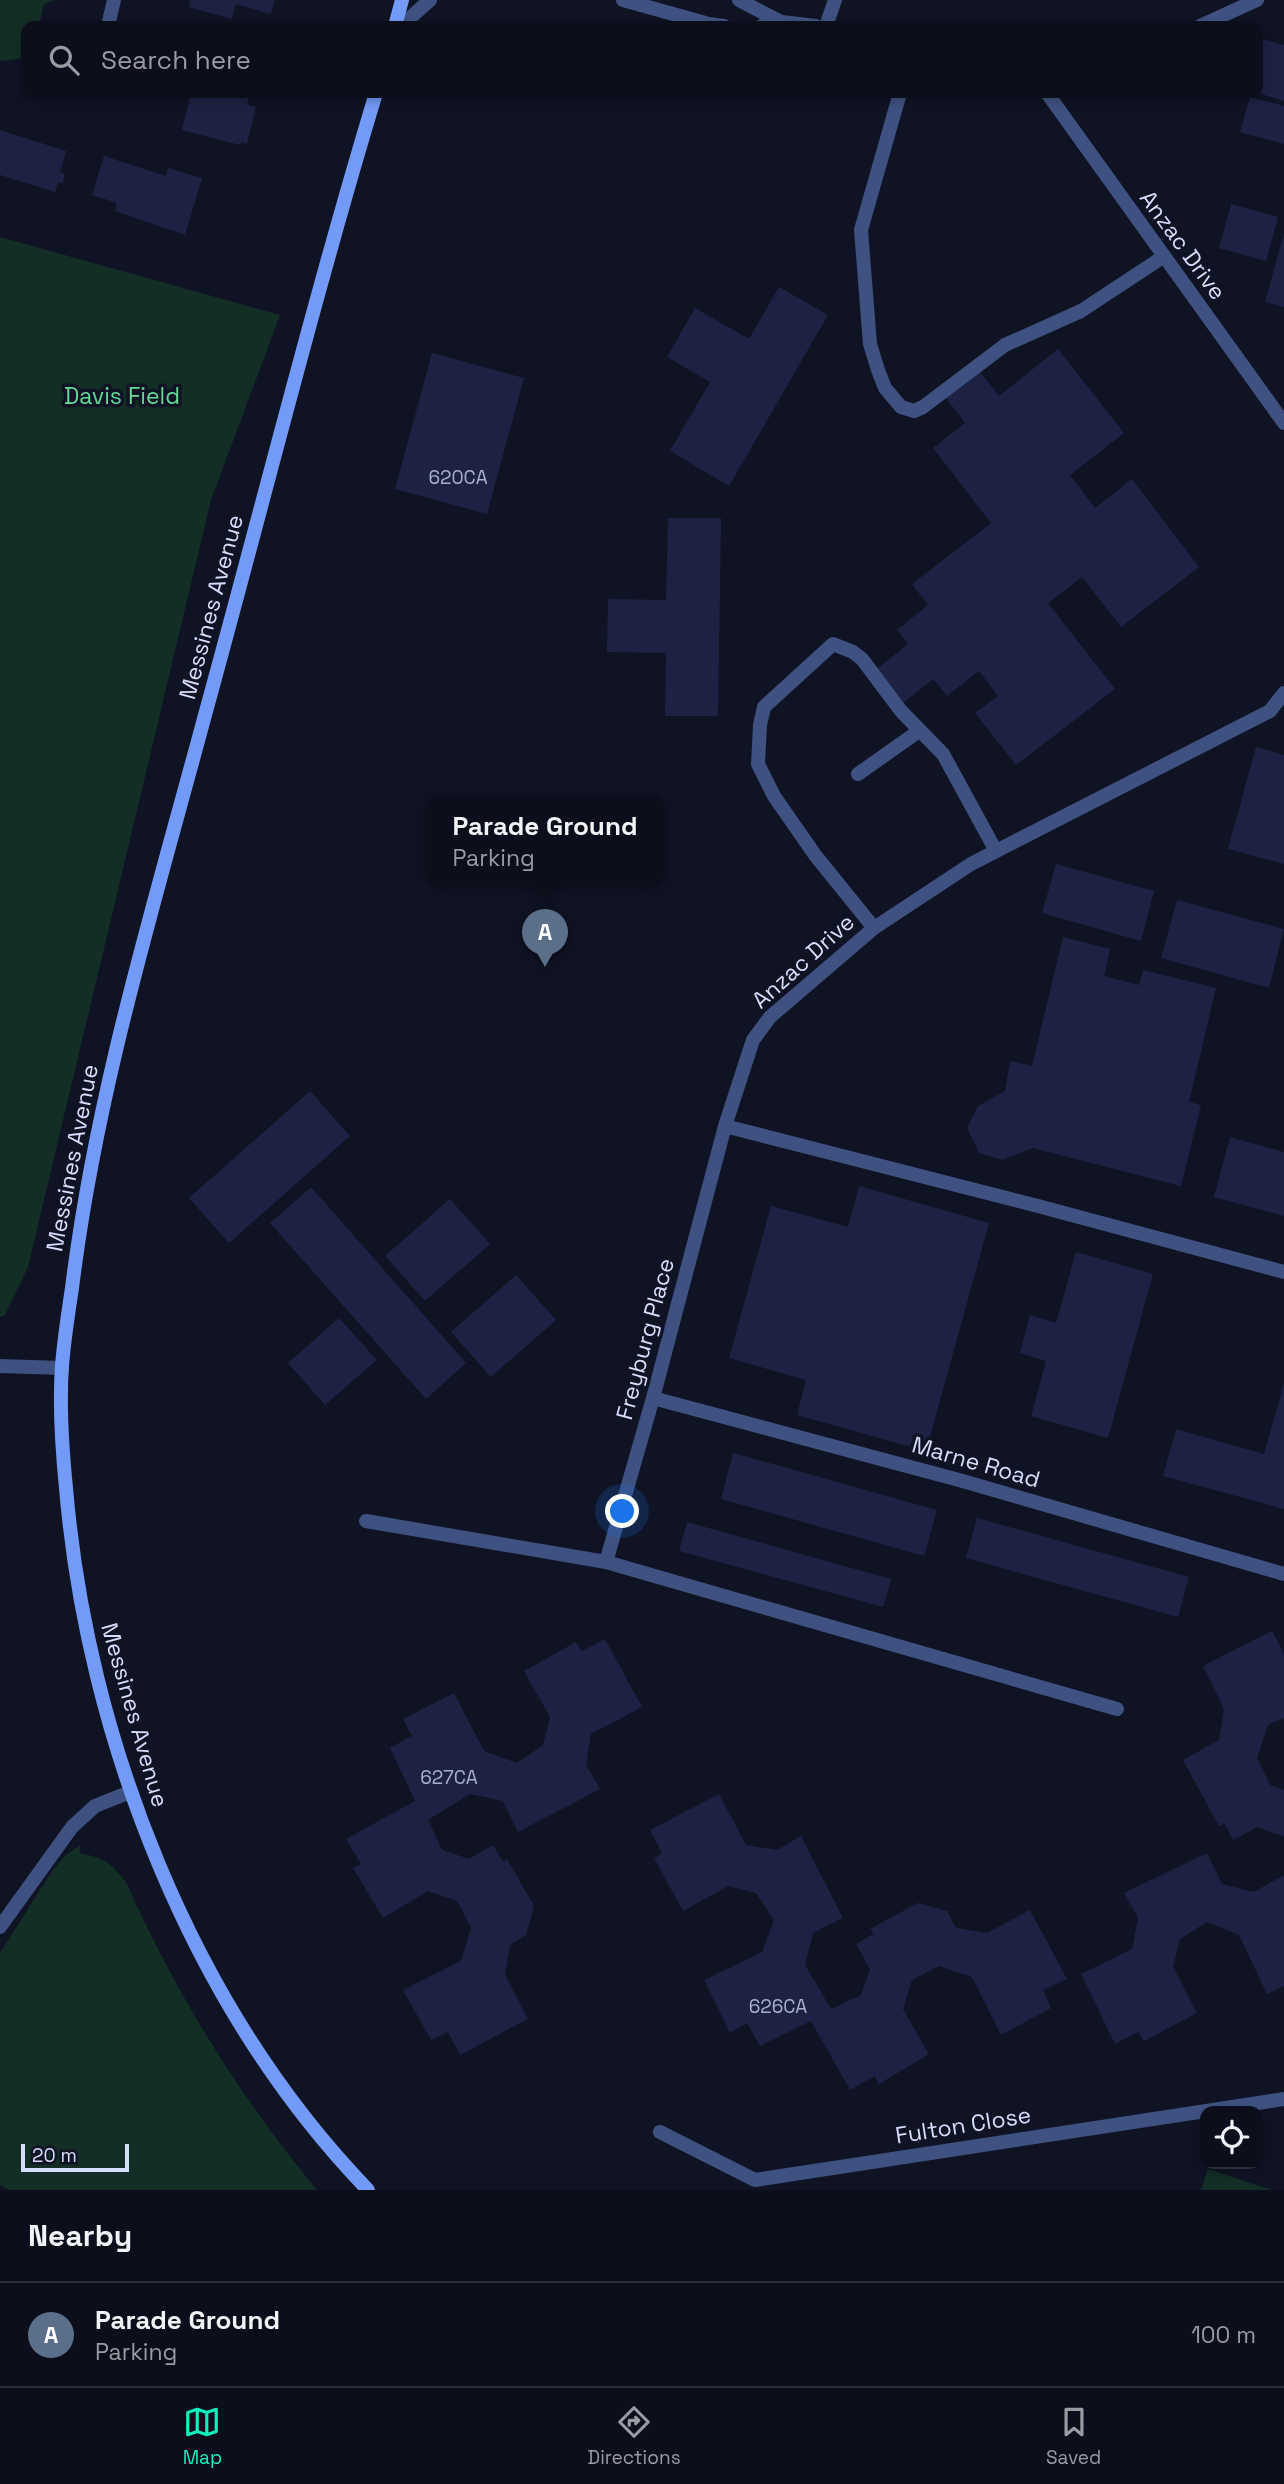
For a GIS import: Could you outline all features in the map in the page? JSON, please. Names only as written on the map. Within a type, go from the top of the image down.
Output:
[{"type":"street","points":[[109,21],[114,0]]},
{"type":"street","points":[[397,21],[402,0]]},
{"type":"street","points":[[407,21],[430,0]]},
{"type":"street","points":[[624,0],[698,21]]},
{"type":"street","points":[[739,0],[779,21]]},
{"type":"street","points":[[828,21],[835,0]]},
{"type":"street","points":[[1211,21],[1257,0]]},
{"type":"street","name":"Messines Avenue","points":[[368,2190],[282,2087],[239,2022],[203,1957],[163,1874],[130,1793],[89,1645],[70,1540],[63,1455],[62,1368],[83,1202],[120,1029],[375,98]]},
{"type":"street","points":[[900,98],[861,230],[870,344],[882,379],[901,407],[914,411],[923,407],[1005,345],[1081,312],[1163,257]]},
{"type":"street","name":"Anzac Drive","points":[[1051,98],[1284,423]]},
{"type":"street","points":[[874,928],[815,855],[774,796],[758,764],[764,707],[833,644],[862,659],[919,732],[943,754],[996,851]]},
{"type":"street","name":"Anzac Drive","points":[[725,1126],[753,1040],[771,1017],[874,928],[971,864],[1270,711],[1284,693]]},
{"type":"street","points":[[858,774],[919,732]]},
{"type":"street","points":[[725,1126],[1284,1272]]},
{"type":"street","name":"Freyburg Place","points":[[606,1562],[653,1398],[725,1126]]},
{"type":"street","points":[[0,1366],[62,1368]]},
{"type":"street","name":"Marne Road","points":[[653,1398],[959,1480],[1284,1574]]},
{"type":"street","points":[[366,1521],[606,1562],[1116,1709]]},
{"type":"street","points":[[0,1927],[72,1827],[95,1806],[130,1793]]},
{"type":"street","name":"Fulton Close","points":[[660,2132],[755,2180],[1284,2099]]},
{"type":"green space","points":[[0,0],[54,0],[44,4],[40,21],[21,21],[21,59],[0,61]]},
{"type":"green space","name":"Davis Field","points":[[0,237],[280,315],[211,500],[28,1267],[5,1315],[0,1317]]},
{"type":"green space","points":[[80,1845],[80,1853],[106,1862],[126,1882],[166,1964],[211,2043],[261,2118],[317,2190],[9,2190],[0,2185],[0,1953],[52,1871],[65,1856]]},
{"type":"green space","points":[[1208,2169],[1272,2190],[1201,2190]]},
{"type":"building","points":[[190,0],[275,0],[271,14],[236,4],[232,19],[189,7]]},
{"type":"building","points":[[1263,39],[1284,45],[1284,101],[1263,95]]},
{"type":"building","points":[[190,98],[249,98],[247,104],[256,107],[247,144],[241,142],[240,145],[182,130]]},
{"type":"building","points":[[1250,98],[1284,106],[1284,144],[1240,132]]},
{"type":"building","points":[[0,130],[66,151],[60,172],[65,174],[63,183],[58,182],[55,192],[0,175]]},
{"type":"building","points":[[104,156],[166,176],[168,168],[202,178],[185,235],[115,211],[117,203],[92,195]]},
{"type":"building","points":[[1231,204],[1278,217],[1266,261],[1219,248]]},
{"type":"building","points":[[1284,236],[1284,307],[1265,302]]},
{"type":"building","points":[[779,287],[828,315],[729,486],[670,451],[710,382],[667,357],[695,308],[749,339]]},
{"type":"building","points":[[1058,349],[1124,433],[1070,475],[1095,508],[1132,479],[1199,567],[1121,627],[1082,577],[1048,603],[1115,689],[1016,765],[975,713],[998,696],[979,671],[947,696],[933,679],[903,703],[877,669],[908,644],[897,630],[928,605],[912,584],[991,523],[933,448],[965,423],[943,394],[977,368],[999,396]]},
{"type":"building","points":[[432,353],[524,378],[487,514],[395,489]]},
{"type":"building","points":[[668,518],[721,518],[718,716],[665,716],[666,653],[607,652],[608,599],[666,600]]},
{"type":"building","points":[[1256,747],[1284,755],[1284,864],[1228,849]]},
{"type":"building","points":[[1056,864],[1154,891],[1141,941],[1042,913]]},
{"type":"building","points":[[1177,900],[1284,929],[1269,988],[1161,958]]},
{"type":"building","points":[[1063,937],[1110,949],[1104,976],[1139,985],[1143,970],[1216,988],[1189,1102],[1201,1105],[1181,1186],[1033,1148],[1003,1160],[979,1153],[967,1128],[978,1106],[1005,1091],[1010,1061],[1032,1066]]},
{"type":"building","points":[[310,1091],[350,1136],[229,1243],[189,1198]]},
{"type":"building","points":[[1230,1137],[1284,1152],[1284,1216],[1214,1197]]},
{"type":"building","points":[[859,1186],[989,1223],[926,1451],[797,1415],[806,1380],[729,1358],[771,1206],[848,1227]]},
{"type":"building","points":[[311,1187],[466,1363],[426,1399],[270,1223]]},
{"type":"building","points":[[450,1199],[490,1244],[425,1301],[385,1256]]},
{"type":"building","points":[[1076,1252],[1153,1274],[1108,1438],[1031,1416],[1046,1361],[1020,1353],[1030,1315],[1056,1323]]},
{"type":"building","points":[[516,1275],[556,1320],[491,1377],[451,1332]]},
{"type":"building","points":[[339,1318],[377,1360],[325,1405],[288,1363]]},
{"type":"building","points":[[1284,1383],[1284,1509],[1163,1476],[1176,1429],[1264,1454]]},
{"type":"building","points":[[733,1453],[937,1510],[924,1556],[721,1499]]},
{"type":"building","points":[[977,1518],[1189,1577],[1178,1617],[966,1558]]},
{"type":"building","points":[[687,1522],[891,1579],[883,1607],[679,1551]]},
{"type":"building","points":[[1272,1631],[1284,1654],[1284,1718],[1268,1725],[1257,1758],[1270,1785],[1284,1790],[1284,1837],[1258,1827],[1233,1840],[1224,1823],[1219,1826],[1183,1760],[1219,1740],[1224,1709],[1203,1666]]},
{"type":"building","points":[[605,1639],[642,1707],[591,1734],[586,1765],[600,1789],[518,1832],[503,1801],[470,1794],[428,1820],[442,1850],[469,1859],[493,1845],[503,1862],[507,1859],[534,1906],[526,1935],[510,1945],[505,1975],[528,2019],[460,2055],[448,2032],[431,2040],[403,1990],[461,1961],[471,1928],[457,1901],[428,1891],[383,1918],[353,1868],[361,1864],[346,1839],[415,1801],[390,1748],[412,1736],[403,1719],[454,1693],[484,1751],[517,1763],[543,1745],[550,1717],[524,1671],[576,1642],[582,1651]]},
{"type":"building","points":[[719,1794],[746,1845],[777,1850],[801,1836],[843,1918],[813,1933],[805,1965],[831,2009],[861,1995],[870,1969],[856,1944],[874,1934],[870,1929],[918,1903],[947,1911],[956,1928],[987,1933],[1030,1910],[1067,1979],[1043,1990],[1051,2008],[1001,2035],[972,1977],[939,1966],[912,1980],[903,2009],[929,2054],[879,2084],[875,2076],[850,2090],[811,2021],[760,2046],[747,2023],[730,2033],[704,1980],[762,1952],[774,1920],[756,1893],[728,1886],[683,1911],[654,1858],[662,1853],[650,1830]]},
{"type":"building","points":[[1207,1853],[1222,1884],[1254,1892],[1284,1875],[1284,1986],[1267,1994],[1239,1935],[1207,1922],[1180,1939],[1173,1967],[1197,2013],[1144,2041],[1138,2032],[1115,2044],[1081,1974],[1132,1949],[1138,1918],[1124,1893]]},
{"type":"place","name":"Parade Ground","points":[[545,967]]}]
